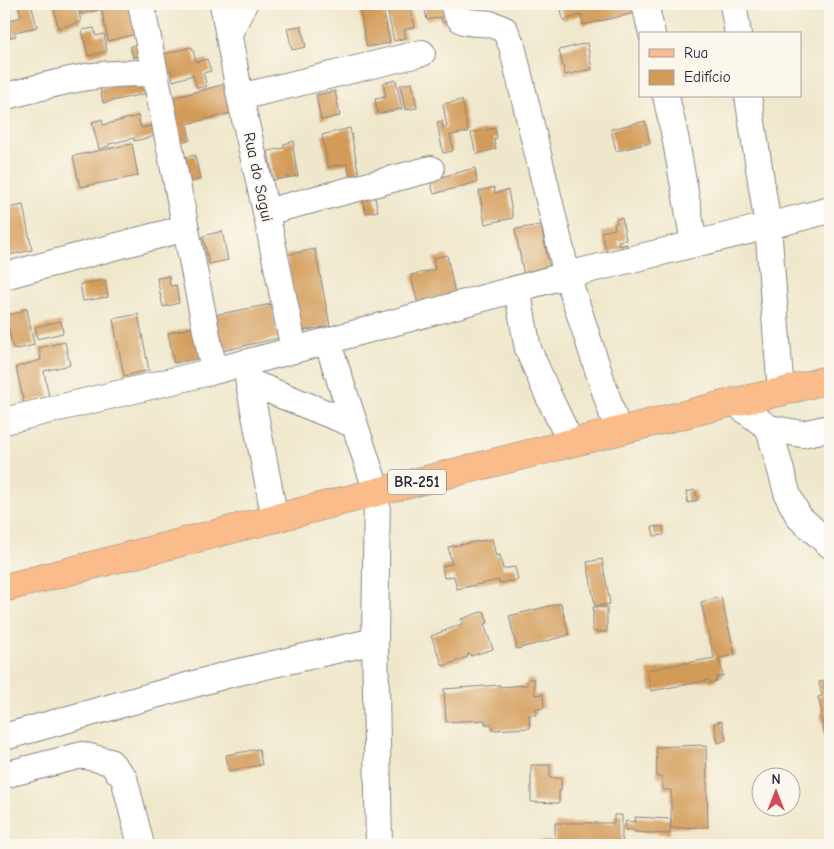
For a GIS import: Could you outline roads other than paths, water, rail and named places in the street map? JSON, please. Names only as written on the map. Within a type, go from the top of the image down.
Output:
[{"type":"main road","name":"BR-251","points":[[4,588],[618,431],[830,379]]},
{"type":"street","points":[[140,4],[214,371]]},
{"type":"street","name":"Rua do Sagui","points":[[223,4],[240,97],[294,350]]},
{"type":"street","points":[[229,33],[244,4]]},
{"type":"street","points":[[453,4],[455,14],[462,22],[491,24],[505,30],[512,46],[567,275],[618,431]]},
{"type":"street","points":[[645,4],[652,32]]},
{"type":"street","points":[[733,4],[738,32]]},
{"type":"street","points":[[240,97],[422,52]]},
{"type":"street","points":[[4,97],[60,82],[93,76],[121,73],[155,73]]},
{"type":"street","points":[[666,98],[676,136],[694,243]]},
{"type":"street","points":[[748,98],[768,226],[781,392]]},
{"type":"street","points":[[266,212],[431,169]]},
{"type":"street","points":[[247,372],[294,350],[517,288],[830,210]]},
{"type":"street","points":[[4,276],[186,228]]},
{"type":"street","points":[[517,288],[528,349],[571,443]]},
{"type":"street","points":[[327,341],[377,492],[375,641],[379,845]]},
{"type":"street","points":[[4,421],[214,371],[247,372],[355,425]]},
{"type":"street","points":[[247,372],[275,519]]},
{"type":"street","points":[[734,402],[769,428],[802,434],[830,428]]},
{"type":"street","points":[[769,428],[788,496],[799,517],[830,545]]},
{"type":"street","points":[[4,737],[230,674],[375,641]]},
{"type":"street","points":[[4,775],[82,755],[110,762],[124,778],[141,845]]}]
